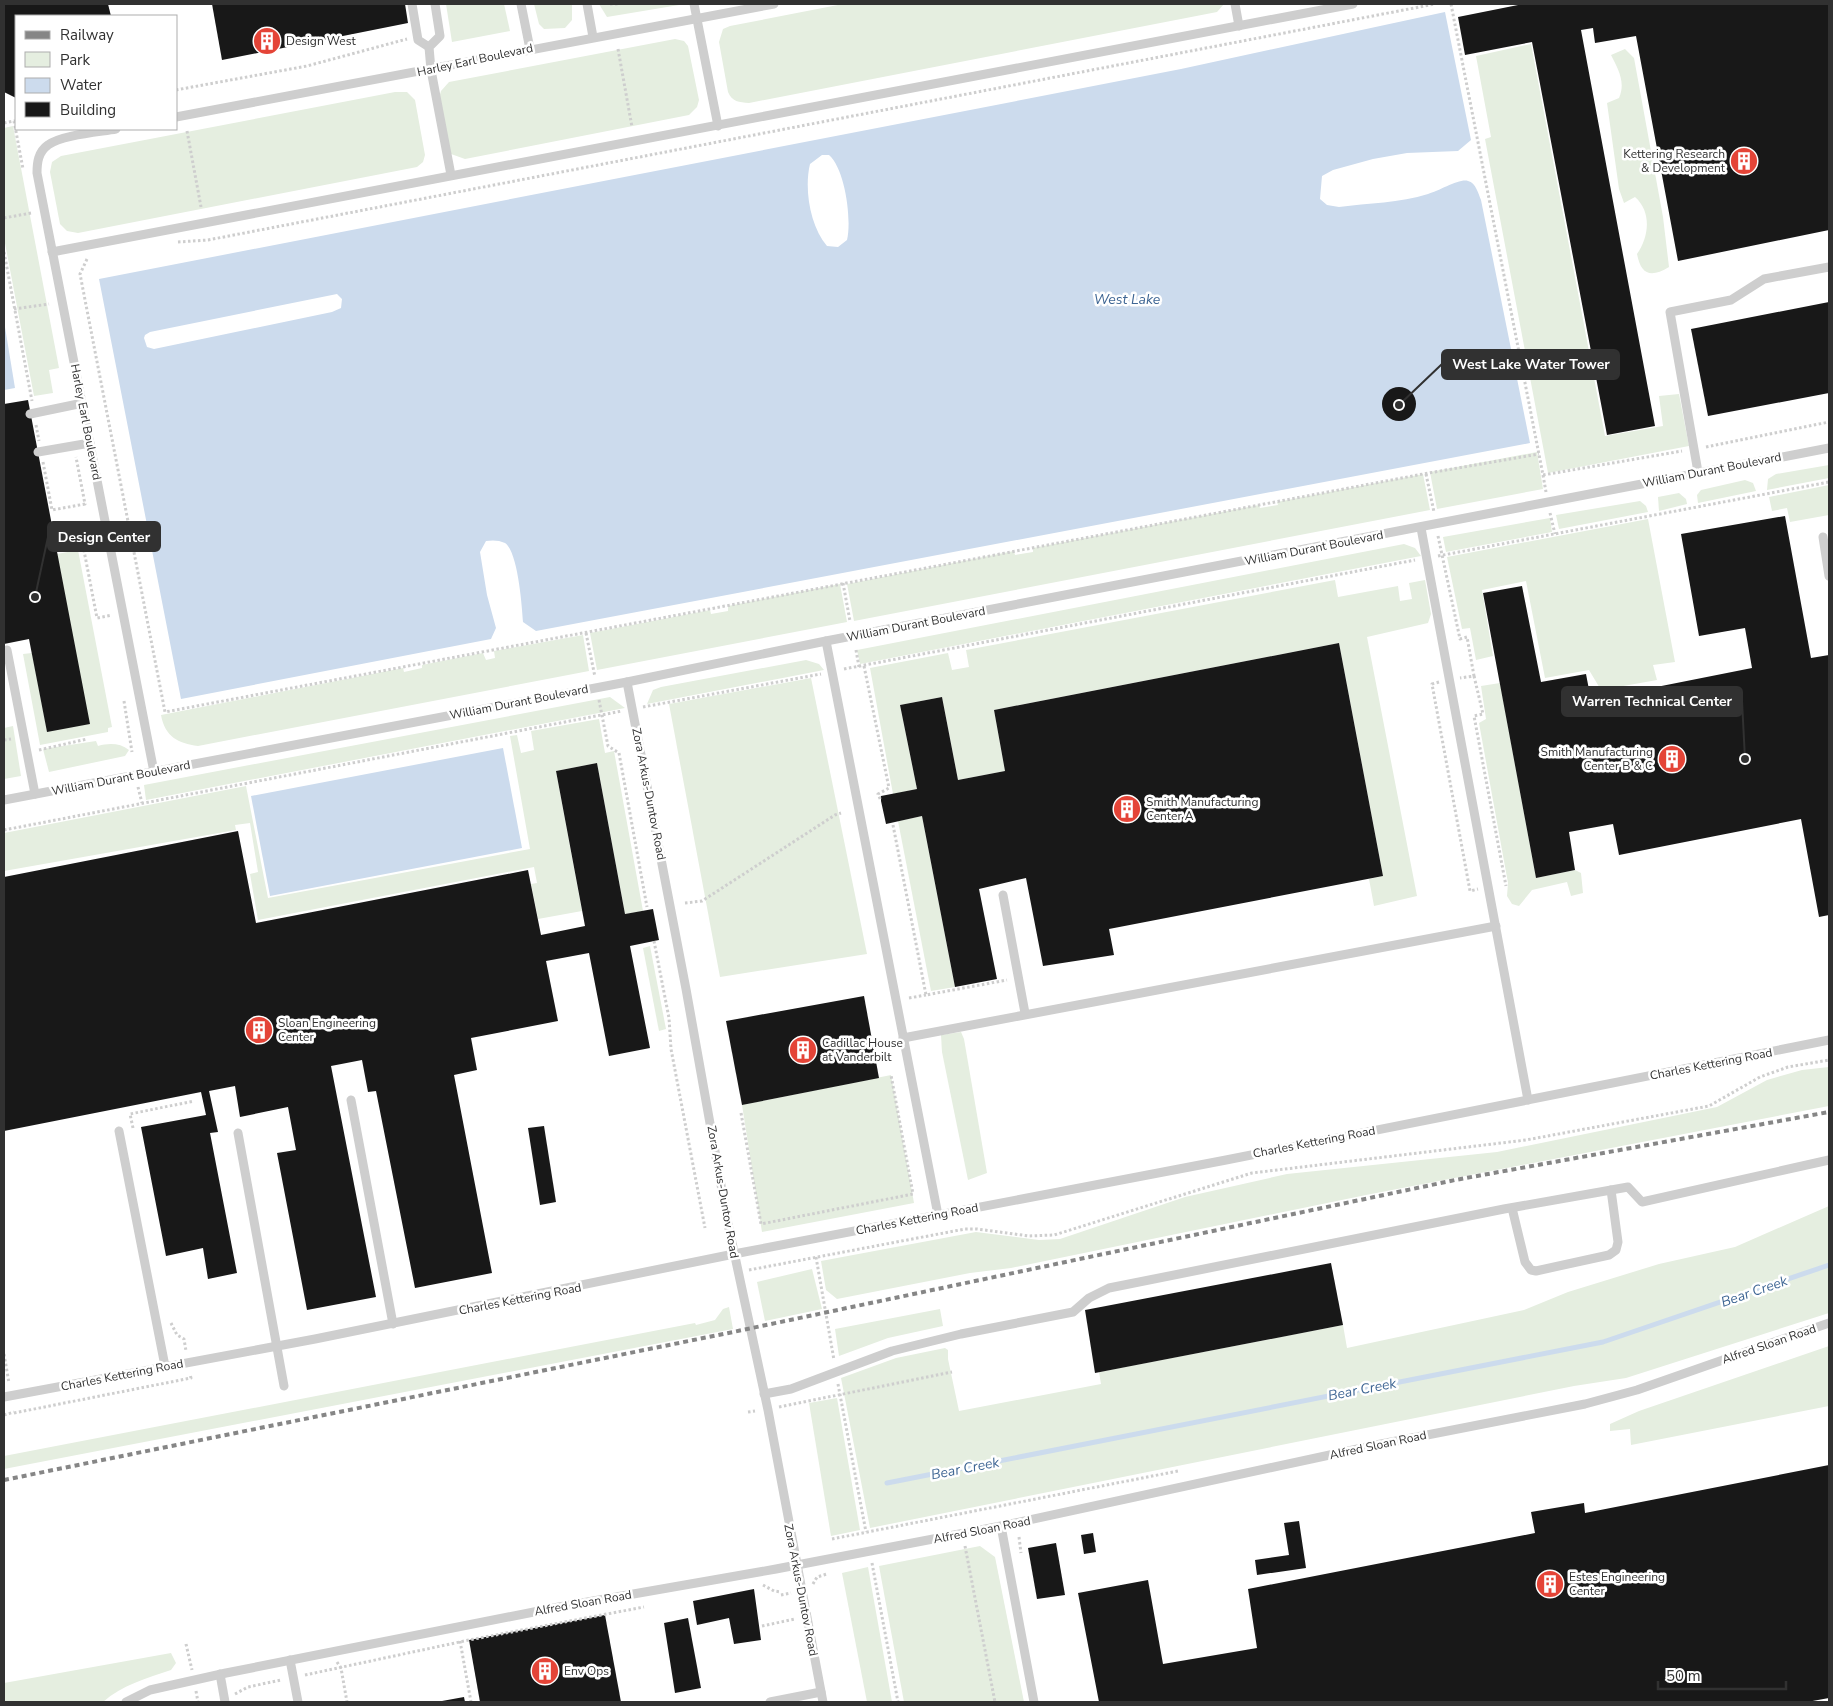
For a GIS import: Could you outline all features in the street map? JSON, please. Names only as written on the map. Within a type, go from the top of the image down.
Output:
[{"type":"lane","points":[[412,4],[418,40],[429,48]]},
{"type":"lane","points":[[435,4],[440,36],[429,48],[431,70],[451,175]]},
{"type":"lane","points":[[521,4],[530,49]]},
{"type":"lane","points":[[587,4],[593,37]]},
{"type":"lane","points":[[694,4],[718,126]]},
{"type":"lane","name":"Harley Earl Boulevard","points":[[178,117],[774,4]]},
{"type":"lane","points":[[1234,4],[1239,26]]},
{"type":"lane","points":[[52,252],[1353,4]]},
{"type":"lane","name":"Harley Earl Boulevard","points":[[111,130],[58,140],[48,145],[40,153],[37,173],[154,772]]},
{"type":"lane","points":[[1698,472],[1670,312],[1731,300],[1764,279],[1829,267]]},
{"type":"lane","points":[[32,414],[82,404]]},
{"type":"lane","points":[[40,452],[90,443]]},
{"type":"lane","name":"William Durant Boulevard","points":[[4,800],[627,682],[826,641],[1829,448]]},
{"type":"lane","points":[[1421,528],[1528,1100]]},
{"type":"lane","points":[[1823,537],[1829,576]]},
{"type":"lane","points":[[826,641],[938,1215]]},
{"type":"lane","points":[[7,650],[35,794]]},
{"type":"lane","name":"Zora Arkus-Duntov Road","points":[[627,682],[734,1254],[768,1410],[822,1702]]},
{"type":"lane","points":[[1004,895],[1025,1014]]},
{"type":"lane","points":[[903,1038],[1496,926]]},
{"type":"lane","name":"Charles Kettering Road","points":[[4,1397],[393,1324],[734,1254],[1829,1040]]},
{"type":"lane","points":[[351,1100],[393,1324]]},
{"type":"lane","points":[[119,1131],[166,1366]]},
{"type":"lane","points":[[238,1133],[284,1386]]},
{"type":"lane","points":[[764,1394],[792,1389],[836,1374],[892,1351],[961,1334],[1073,1312],[1089,1298],[1109,1288],[1512,1208],[1628,1187],[1642,1202],[1829,1160]]},
{"type":"lane","points":[[1512,1208],[1525,1262],[1531,1270],[1536,1271],[1609,1255],[1616,1250],[1618,1242],[1611,1190]]},
{"type":"lane","name":"Alfred Sloan Road","points":[[126,1702],[150,1690],[220,1674],[457,1627],[1001,1526],[1376,1445],[1585,1404],[1637,1390],[1829,1323]]},
{"type":"lane","points":[[1001,1526],[1034,1702]]},
{"type":"lane","points":[[290,1660],[298,1702]]},
{"type":"lane","points":[[220,1674],[224,1700]]},
{"type":"lane","points":[[770,1702],[820,1692]]},
{"type":"path","points":[[610,4],[618,4]]},
{"type":"path","points":[[172,243],[208,240],[1435,4]]},
{"type":"path","points":[[1451,4],[1543,475],[1694,450],[1829,422]]},
{"type":"path","points":[[178,90],[307,66],[408,39]]},
{"type":"path","points":[[618,49],[632,127]]},
{"type":"path","points":[[186,131],[202,207]]},
{"type":"path","points":[[4,218],[31,213]]},
{"type":"path","points":[[4,252],[32,414],[52,510],[85,504],[75,453]]},
{"type":"path","points":[[92,255],[87,259],[80,274],[165,712],[1423,474],[1539,454]]},
{"type":"path","points":[[14,309],[49,304]]},
{"type":"path","points":[[4,830],[632,708],[859,667],[1829,482]]},
{"type":"path","points":[[61,540],[106,530]]},
{"type":"path","points":[[81,535],[97,618],[123,613]]},
{"type":"path","points":[[843,583],[850,621]]},
{"type":"path","points":[[586,633],[608,746],[619,753],[647,907]]},
{"type":"path","points":[[856,650],[859,667]]},
{"type":"path","points":[[864,666],[889,788],[878,794],[880,801]]},
{"type":"path","points":[[1474,676],[1483,714],[1474,716],[1506,886]]},
{"type":"path","points":[[124,701],[132,752]]},
{"type":"path","points":[[27,752],[87,739]]},
{"type":"path","points":[[138,787],[142,803]]},
{"type":"path","points":[[685,903],[702,901],[835,815],[841,813]]},
{"type":"path","points":[[893,825],[926,995]]},
{"type":"path","points":[[654,941],[669,1018],[671,1050],[705,1228]]},
{"type":"path","points":[[909,998],[1011,979]]},
{"type":"path","points":[[738,1272],[965,1229],[977,1228],[1028,1236],[1054,1235],[1252,1173],[1526,1140],[1709,1106],[1760,1077],[1788,1067],[1829,1060]]},
{"type":"path","points":[[741,1113],[761,1224],[913,1194],[891,1075]]},
{"type":"path","points":[[816,1258],[866,1532]]},
{"type":"path","points":[[748,1412],[768,1410],[952,1372]]},
{"type":"path","points":[[832,1539],[1178,1471]]},
{"type":"path","points":[[964,1545],[994,1702]]},
{"type":"path","points":[[872,1561],[898,1702]]},
{"type":"path","points":[[760,1585],[766,1585],[774,1591],[780,1592]]},
{"type":"path","points":[[224,1700],[248,1687],[460,1642],[652,1605]]},
{"type":"path","points":[[762,1626],[806,1618]]},
{"type":"path","points":[[457,1627],[471,1702]]},
{"type":"path","points":[[330,1652],[340,1668],[347,1702]]},
{"type":"green space","points":[[446,4],[504,4],[510,31],[452,42]]},
{"type":"green space","points":[[534,4],[572,4],[572,20],[565,28],[544,29],[539,24]]},
{"type":"green space","points":[[599,4],[685,4],[607,17]]},
{"type":"green space","points":[[843,4],[1224,4],[1217,12],[749,103],[739,102],[732,98],[728,92],[719,42],[723,29],[730,26]]},
{"type":"green space","points":[[675,39],[684,41],[688,46],[699,100],[697,107],[689,115],[465,159],[451,154],[439,98],[441,91],[449,82]]},
{"type":"green space","points":[[1531,44],[1605,436],[1663,426],[1659,396],[1679,394],[1689,446],[1548,473],[1485,139],[1491,137],[1476,56]]},
{"type":"green space","points":[[1625,49],[1634,58],[1663,217],[1669,267],[1657,273],[1648,273],[1644,270],[1637,254],[1646,232],[1647,225],[1644,210],[1635,197],[1624,203],[1619,189],[1607,103],[1619,98],[1622,86],[1611,55]]},
{"type":"green space","points":[[395,92],[407,92],[415,100],[425,155],[423,162],[417,167],[78,233],[67,231],[60,224],[50,172],[52,162],[61,156]]},
{"type":"green space","points":[[13,126],[59,368],[49,370],[53,393],[34,396],[4,238],[4,128]]},
{"type":"green space","points":[[1537,452],[1543,489],[1437,509],[1430,472]]},
{"type":"green space","points":[[1829,465],[1829,478],[1767,490],[1768,479],[1776,474]]},
{"type":"green space","points":[[1423,474],[1430,510],[854,621],[847,584],[1014,551],[1015,555],[1033,552],[1033,548],[1259,505],[1260,508],[1278,505],[1277,502]]},
{"type":"green space","points":[[1745,480],[1753,483],[1756,491],[1698,503],[1697,495],[1701,490]]},
{"type":"green space","points":[[1829,485],[1829,515],[1790,522],[1787,508],[1772,511],[1769,497]]},
{"type":"green space","points":[[1679,493],[1686,499],[1687,504],[1659,511],[1658,497]]},
{"type":"green space","points":[[1640,501],[1646,506],[1648,512],[1559,529],[1556,515]]},
{"type":"green space","points":[[1550,518],[1552,532],[1446,552],[1443,537]]},
{"type":"green space","points":[[1648,519],[1675,662],[1653,665],[1657,680],[1601,690],[1589,670],[1545,678],[1526,581],[1482,590],[1493,656],[1476,660],[1470,628],[1462,629],[1447,557]]},
{"type":"green space","points":[[1404,544],[1415,548],[1421,556],[860,664],[857,650]]},
{"type":"green space","points":[[78,550],[112,727],[108,728],[108,732],[40,745],[23,654],[32,653],[47,731],[89,724],[57,554]]},
{"type":"green space","points":[[1335,580],[1338,597],[1398,586],[1400,601],[1412,599],[1409,583],[1425,580],[1431,614],[1428,623],[1367,637],[1417,896],[1374,906],[1369,879],[1383,876],[1339,643],[994,710],[1005,771],[958,780],[942,697],[900,705],[917,789],[893,794],[870,668],[948,653],[952,670],[969,667],[966,650]]},
{"type":"green space","points":[[840,584],[847,622],[597,670],[590,633],[710,610],[711,614],[728,611],[728,606]]},
{"type":"green space","points":[[583,635],[589,671],[198,746],[179,741],[169,734],[161,715],[403,668],[404,672],[422,668],[422,665],[483,653],[486,660],[495,658],[494,651]]},
{"type":"green space","points":[[806,660],[819,664],[824,670],[647,704],[653,690],[661,687]]},
{"type":"green space","points":[[811,678],[867,954],[720,977],[669,704]]},
{"type":"green space","points":[[1500,683],[1536,878],[1575,870],[1581,873],[1583,893],[1571,896],[1567,882],[1532,890],[1519,906],[1512,904],[1507,896],[1508,883],[1479,723],[1486,719],[1481,686]]},
{"type":"green space","points":[[610,697],[625,708],[146,800],[144,785]]},
{"type":"green space","points":[[599,719],[605,753],[614,751],[643,911],[625,914],[597,763],[556,771],[582,911],[538,919],[531,884],[537,883],[534,867],[258,920],[250,874],[258,872],[250,823],[235,825],[236,830],[4,871],[4,833],[246,786],[268,898],[530,849],[510,736],[517,735],[521,753],[534,750],[531,731]]},
{"type":"green space","points":[[13,726],[21,776],[4,779],[4,728]]},
{"type":"green space","points":[[96,741],[98,746],[114,744],[129,750],[125,756],[49,772],[43,749]]},
{"type":"green space","points":[[922,816],[955,987],[931,991],[898,821]]},
{"type":"green space","points":[[650,946],[666,1029],[659,1031],[643,948]]},
{"type":"green space","points":[[961,1032],[964,1039],[987,1173],[968,1180],[942,1052],[941,1035]]},
{"type":"green space","points":[[1829,1067],[1829,1106],[1366,1195],[1011,1268],[970,1273],[837,1299],[826,1290],[821,1261],[976,1232],[1039,1240],[1060,1239],[1185,1197],[1287,1174],[1497,1152],[1717,1107],[1767,1080],[1802,1070]]},
{"type":"green space","points":[[891,1075],[914,1203],[762,1232],[742,1105]]},
{"type":"green space","points":[[1829,1206],[1829,1313],[1626,1378],[1574,1386],[870,1528],[841,1378],[896,1358],[945,1348],[948,1350],[948,1359],[959,1411],[1101,1384],[1099,1372],[1343,1325],[1347,1348],[1524,1310],[1568,1292],[1659,1264],[1735,1247]]},
{"type":"green space","points":[[812,1269],[822,1309],[765,1321],[757,1282]]},
{"type":"green space","points":[[729,1307],[733,1329],[4,1469],[4,1456],[695,1323],[696,1325],[715,1320],[723,1309]]},
{"type":"green space","points":[[940,1309],[943,1326],[888,1338],[839,1356],[835,1329]]},
{"type":"green space","points":[[1829,1346],[1829,1406],[1631,1445],[1630,1429],[1610,1431],[1610,1424],[1639,1411]]},
{"type":"green space","points":[[837,1398],[860,1530],[831,1536],[809,1403]]},
{"type":"green space","points":[[980,1546],[995,1557],[1024,1702],[904,1702],[879,1566]]},
{"type":"green space","points":[[868,1567],[892,1702],[867,1702],[842,1573]]},
{"type":"green space","points":[[171,1653],[176,1663],[171,1670],[144,1679],[118,1691],[103,1702],[4,1702],[4,1683]]},
{"type":"water","name":"West Lake","points":[[1445,12],[1471,140],[1458,151],[1407,153],[1373,159],[1333,170],[1322,176],[1320,199],[1327,205],[1339,207],[1417,197],[1460,181],[1468,181],[1473,184],[1481,200],[1530,443],[536,631],[523,622],[516,568],[509,548],[503,542],[496,540],[486,541],[480,552],[487,595],[496,628],[491,639],[181,699],[99,279],[1181,69]],"holes":[[[822,155],[829,155],[835,162],[846,195],[849,220],[847,240],[838,247],[827,246],[821,238],[816,228],[808,196],[810,164]],[[337,294],[342,299],[341,308],[332,312],[154,349],[147,347],[144,338],[150,332]]]},
{"type":"water","points":[[4,321],[15,388],[4,390]]},
{"type":"water","points":[[503,748],[522,848],[270,896],[251,796]]},
{"type":"building","points":[[4,4],[108,4],[111,15],[15,15],[15,98],[4,92]]},
{"type":"building","name":"Design West","points":[[212,4],[405,4],[408,23],[222,60]]},
{"type":"building","name":"Kettering Research & Development","points":[[1523,4],[1829,4],[1829,230],[1678,261],[1636,36],[1595,43],[1593,28],[1581,30],[1655,426],[1607,435],[1532,42],[1465,55],[1458,17]]},
{"type":"building","points":[[1829,302],[1829,393],[1708,416],[1691,329]]},
{"type":"building","points":[[1399,387],[1411,392],[1416,404],[1411,416],[1399,421],[1387,416],[1382,404],[1387,392]]},
{"type":"building","points":[[28,400],[90,724],[47,732],[29,639],[4,644],[4,404]]},
{"type":"building","name":"Smith Manufacturing Center B & C","points":[[1785,516],[1811,658],[1829,655],[1829,915],[1819,917],[1801,819],[1619,855],[1613,824],[1569,832],[1575,870],[1536,878],[1483,593],[1522,586],[1541,682],[1586,674],[1591,700],[1752,668],[1745,628],[1699,636],[1681,534]]},
{"type":"building","name":"Smith Manufacturing Center A","points":[[1339,643],[1383,876],[1109,929],[1114,955],[1043,966],[1026,878],[979,889],[997,979],[955,987],[922,816],[886,824],[881,801],[881,796],[917,789],[900,705],[942,697],[958,780],[1005,771],[994,710]]},
{"type":"building","name":"Sloan Engineering Center","points":[[597,763],[625,914],[653,909],[659,940],[630,946],[650,1048],[609,1056],[589,953],[546,961],[558,1021],[471,1038],[477,1070],[454,1075],[492,1273],[415,1288],[376,1091],[368,1092],[362,1060],[331,1066],[376,1297],[307,1310],[277,1153],[296,1150],[288,1107],[240,1117],[235,1086],[209,1091],[218,1132],[210,1133],[237,1273],[208,1279],[203,1248],[166,1256],[141,1127],[206,1115],[201,1092],[4,1131],[4,877],[238,831],[256,923],[528,870],[541,935],[585,926],[556,771]]},
{"type":"building","name":"Cadillac House at Vanderbilt","points":[[864,996],[879,1078],[742,1105],[726,1021]]},
{"type":"building","points":[[544,1126],[556,1202],[540,1205],[528,1128]]},
{"type":"building","points":[[1331,1263],[1343,1325],[1095,1373],[1085,1310]]},
{"type":"building","name":"Estes Engineering Center","points":[[1829,1465],[1829,1698],[1807,1702],[1099,1702],[1078,1593],[1148,1580],[1163,1664],[1257,1648],[1248,1589],[1535,1533],[1531,1512],[1584,1503],[1585,1513]]},
{"type":"building","points":[[1299,1521],[1306,1568],[1257,1575],[1255,1560],[1289,1555],[1284,1523]]},
{"type":"building","points":[[1093,1533],[1096,1552],[1084,1554],[1081,1535]]},
{"type":"building","points":[[1056,1543],[1065,1595],[1037,1599],[1028,1548]]},
{"type":"building","points":[[754,1589],[761,1640],[734,1644],[729,1618],[697,1625],[693,1601]]},
{"type":"building","name":"Env Ops","points":[[605,1615],[621,1702],[480,1702],[469,1640]]},
{"type":"building","points":[[688,1618],[701,1688],[675,1693],[664,1623]]},
{"type":"building","points":[[464,1697],[465,1702],[442,1702],[442,1701]]},
{"type":"waterway","name":"Bear Creek","points":[[887,1483],[1603,1342],[1829,1265]]},
{"type":"railway","points":[[4,1480],[733,1332],[1455,1180],[1829,1112]]},
{"type":"place","name":"Design West","points":[[267,41]]},
{"type":"place","name":"Kettering Research & Development","points":[[1744,161]]},
{"type":"place","name":"West Lake Water Tower","points":[[1399,405]]},
{"type":"place","name":"Design Center","points":[[35,597]]},
{"type":"place","name":"Smith Manufacturing Center B & C","points":[[1672,759]]},
{"type":"place","name":"Warren Technical Center","points":[[1745,759]]},
{"type":"place","name":"Smith Manufacturing Center A","points":[[1127,809]]},
{"type":"place","name":"Sloan Engineering Center","points":[[259,1030]]},
{"type":"place","name":"Cadillac House at Vanderbilt","points":[[803,1050]]},
{"type":"place","name":"Estes Engineering Center","points":[[1550,1584]]},
{"type":"place","name":"Env Ops","points":[[545,1671]]}]
